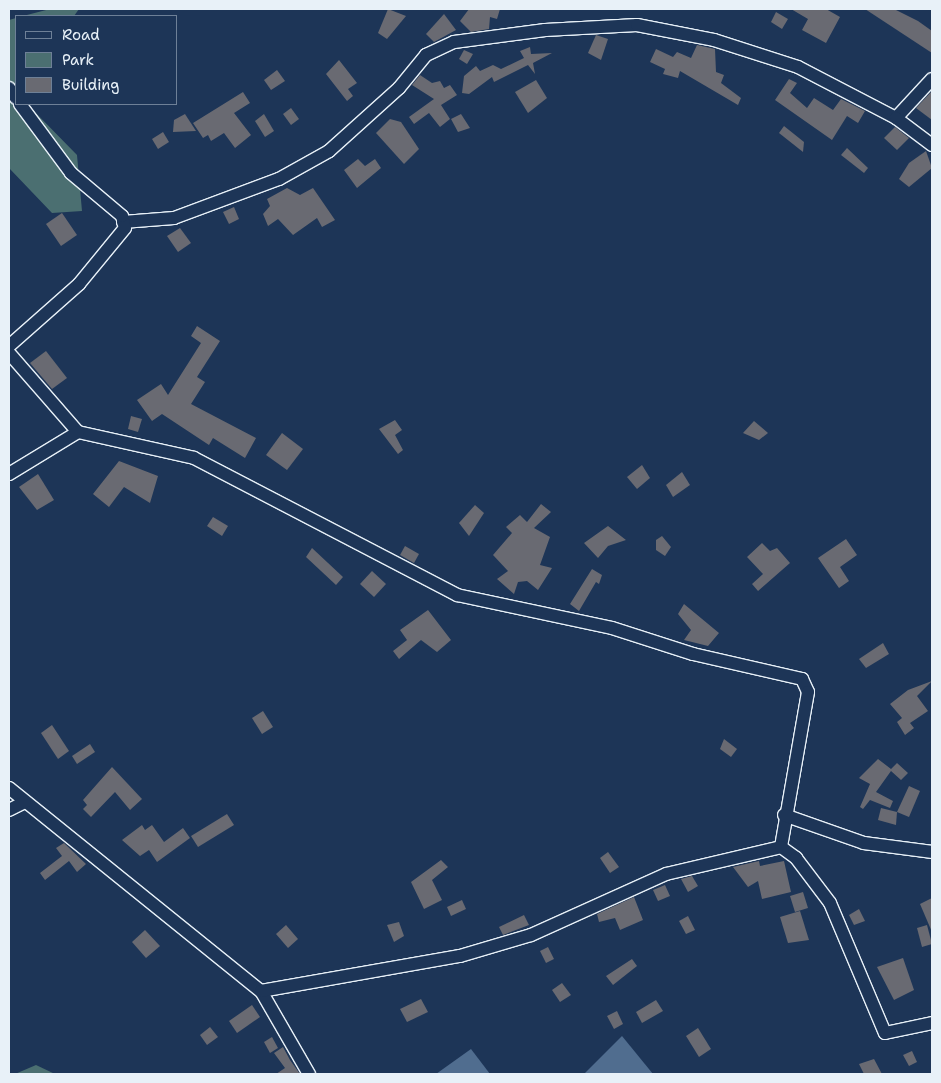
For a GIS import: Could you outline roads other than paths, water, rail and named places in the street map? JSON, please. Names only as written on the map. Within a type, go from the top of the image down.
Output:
[{"type":"street","points":[[123,222],[174,218],[278,179],[329,151],[399,88],[426,55],[454,42],[637,25],[714,40],[798,67],[896,118],[932,145]]},
{"type":"street","points":[[896,118],[932,79]]},
{"type":"street","points":[[9,346],[79,284],[125,228],[122,216],[71,173],[21,105]]},
{"type":"street","points":[[9,353],[78,432],[194,458],[457,595],[612,628],[693,654],[791,674],[802,679],[808,692],[784,815],[781,847]]},
{"type":"street","points":[[9,474],[78,432]]},
{"type":"street","points":[[9,788],[261,991],[309,1074]]},
{"type":"street","points":[[9,810],[25,802]]},
{"type":"street","points":[[784,815],[864,843],[932,852]]},
{"type":"street","points":[[261,991],[460,956],[531,935],[666,874],[781,847],[796,858],[830,903],[885,1032],[932,1022]]},
{"type":"water","points":[[622,1036],[653,1074],[586,1074],[585,1073]]},
{"type":"water","points":[[471,1049],[490,1074],[436,1074]]}]
